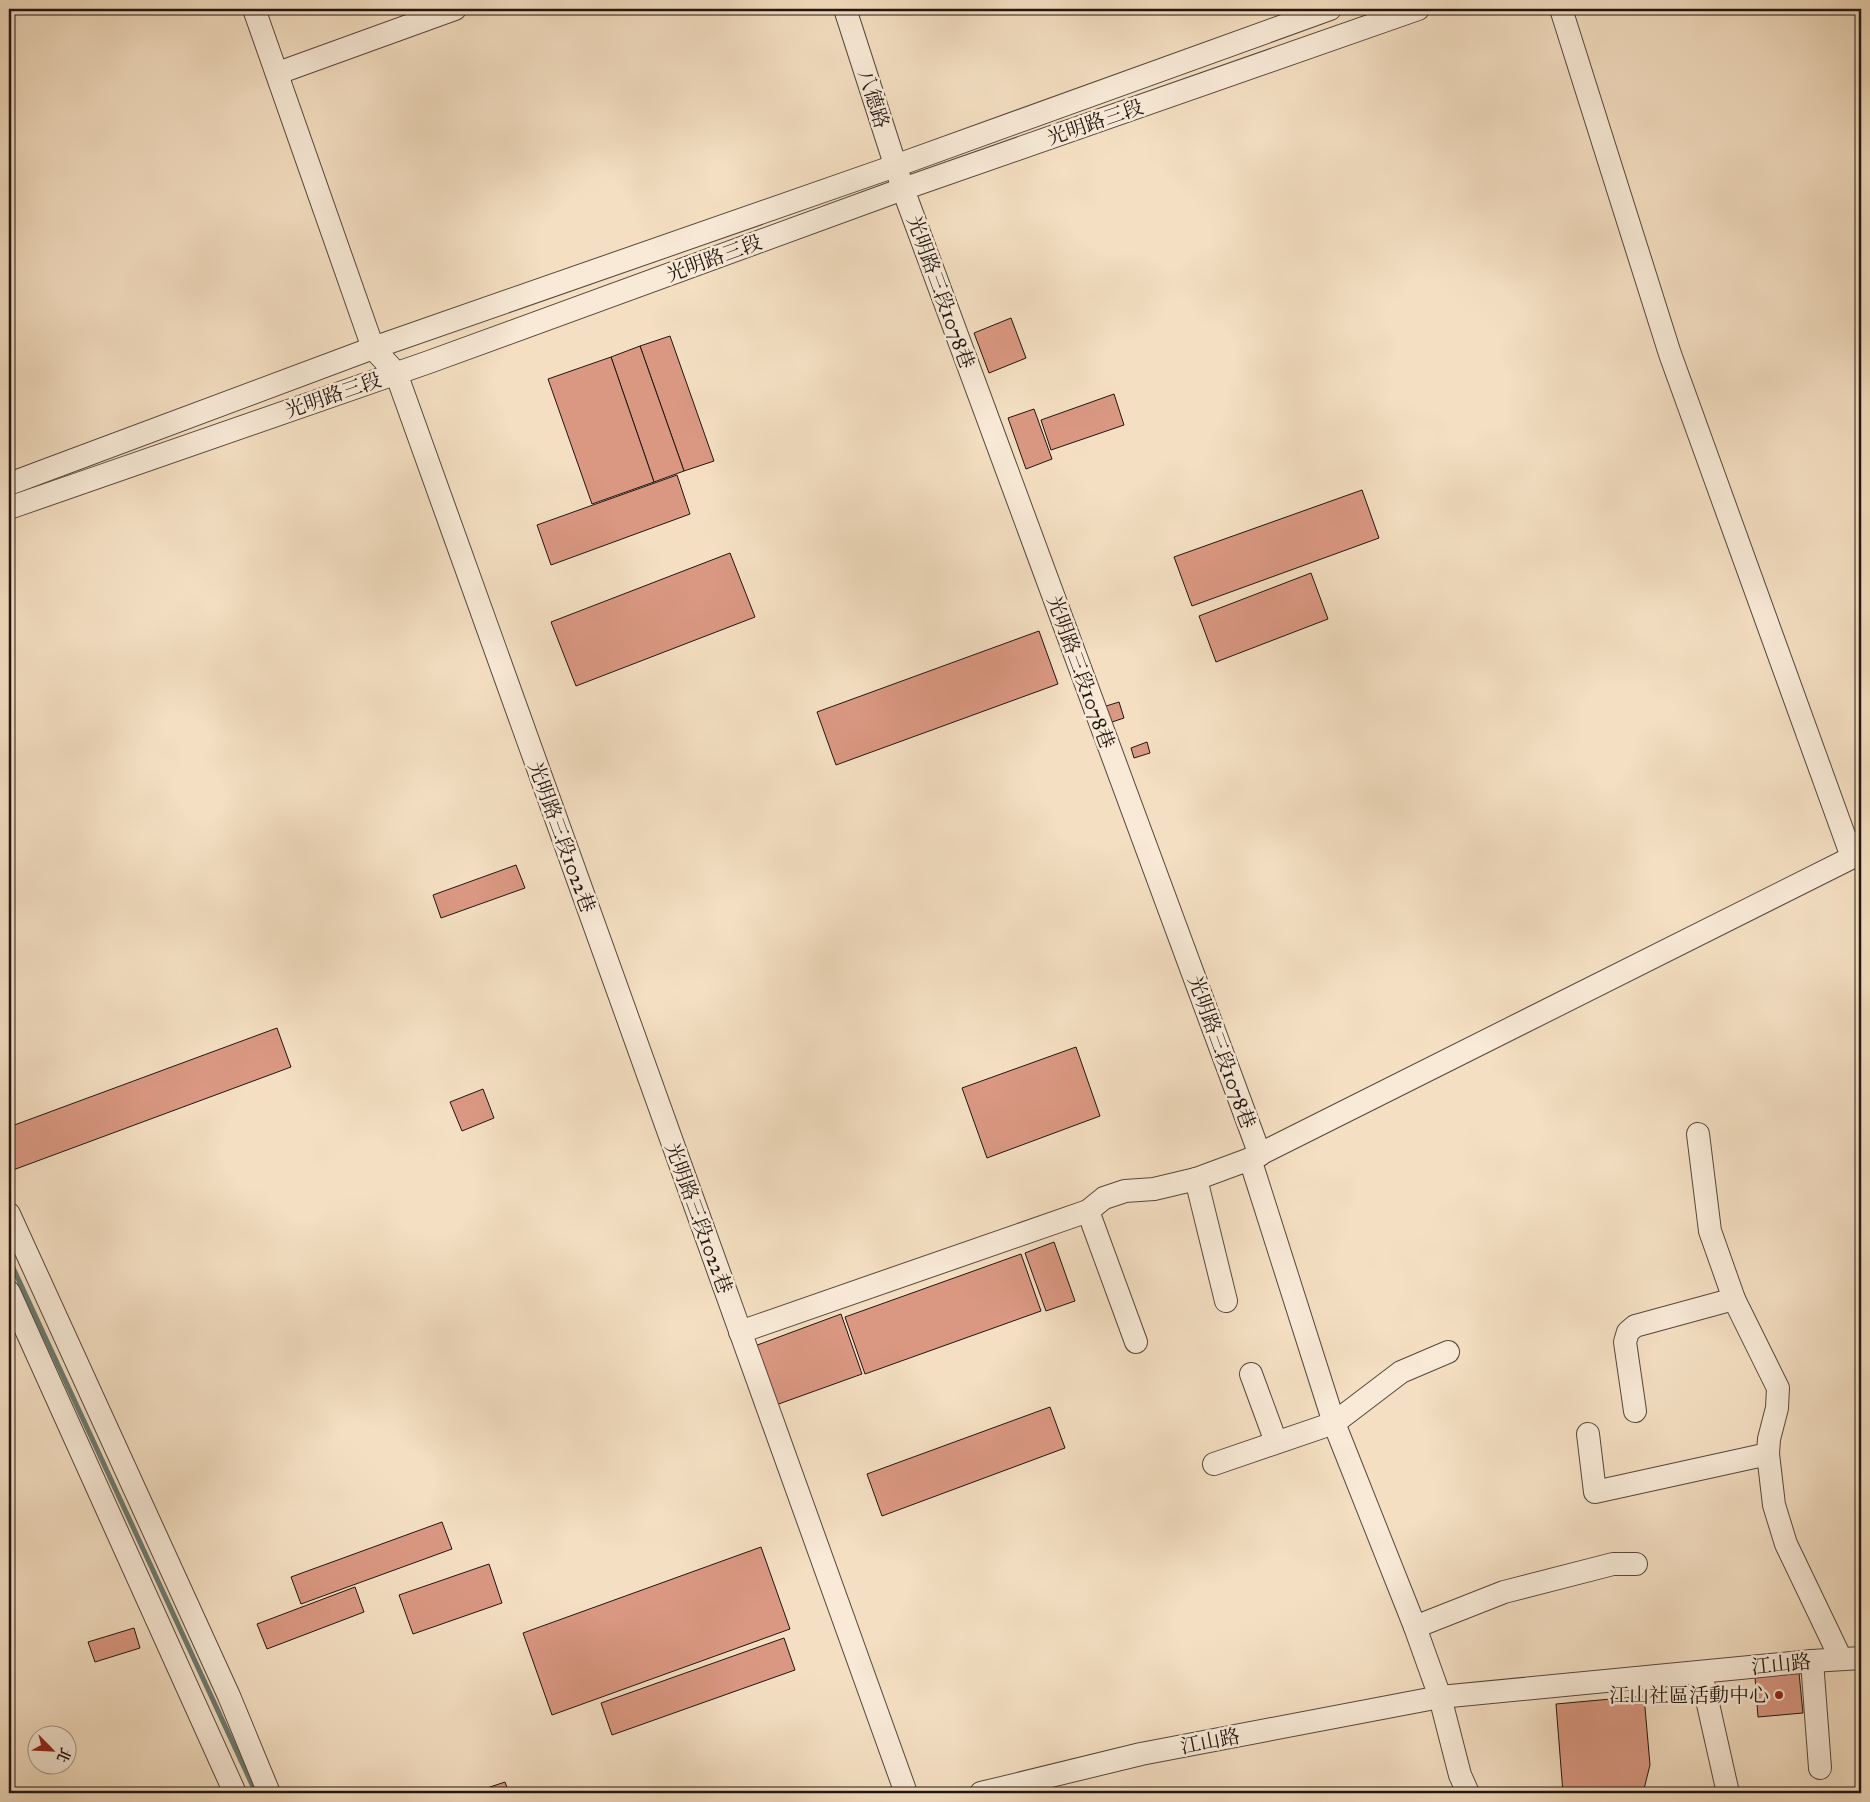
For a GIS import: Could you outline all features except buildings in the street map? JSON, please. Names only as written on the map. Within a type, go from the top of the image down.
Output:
[{"type":"street","points":[[254,9],[283,71],[373,348]]},
{"type":"street","points":[[283,71],[455,9]]},
{"type":"street","name":"八德路","points":[[846,9],[903,189]]},
{"type":"street","name":"光明路三段","points":[[9,484],[373,348],[895,166],[1330,9]]},
{"type":"street","name":"光明路三段","points":[[9,508],[396,373],[903,189],[1418,9]]},
{"type":"street","points":[[740,1332],[1088,1211],[1104,1198],[1124,1191],[1154,1189],[1196,1178],[1255,1157],[1857,855],[1670,354],[1562,9]]},
{"type":"street","name":"光明路三段1078巷","points":[[903,189],[1255,1157],[1334,1423],[1415,1627],[1440,1697]]},
{"type":"street","name":"光明路三段1022巷","points":[[373,348],[396,373],[906,1793]]},
{"type":"street","points":[[1698,1134],[1710,1230],[1734,1299],[1778,1388],[1777,1408],[1769,1439],[1768,1454],[1774,1505],[1786,1544],[1851,1658]]},
{"type":"street","points":[[1196,1178],[1226,1301]]},
{"type":"street","points":[[1088,1211],[1136,1342]]},
{"type":"street","points":[[9,1214],[229,1696],[269,1793]]},
{"type":"street","points":[[9,1292],[235,1793]]},
{"type":"street","points":[[1636,1411],[1625,1342],[1628,1332],[1635,1326],[1734,1299]]},
{"type":"street","points":[[1214,1464],[1334,1423],[1401,1372],[1448,1352]]},
{"type":"street","points":[[1251,1374],[1276,1442]]},
{"type":"street","points":[[1588,1434],[1595,1492],[1768,1454]]},
{"type":"street","points":[[1415,1627],[1504,1592],[1613,1564],[1636,1564]]},
{"type":"street","name":"江山路","points":[[981,1793],[1141,1754],[1440,1697],[1701,1673],[1812,1660],[1851,1658]]},
{"type":"street","points":[[1812,1660],[1820,1768]]},
{"type":"street","points":[[1701,1673],[1728,1793]]},
{"type":"street","points":[[1440,1697],[1460,1775],[1468,1793]]},
{"type":"waterway","points":[[9,1259],[256,1793]]},
{"type":"place","name":"江山社區活動中心","points":[[1779,1695]]}]
